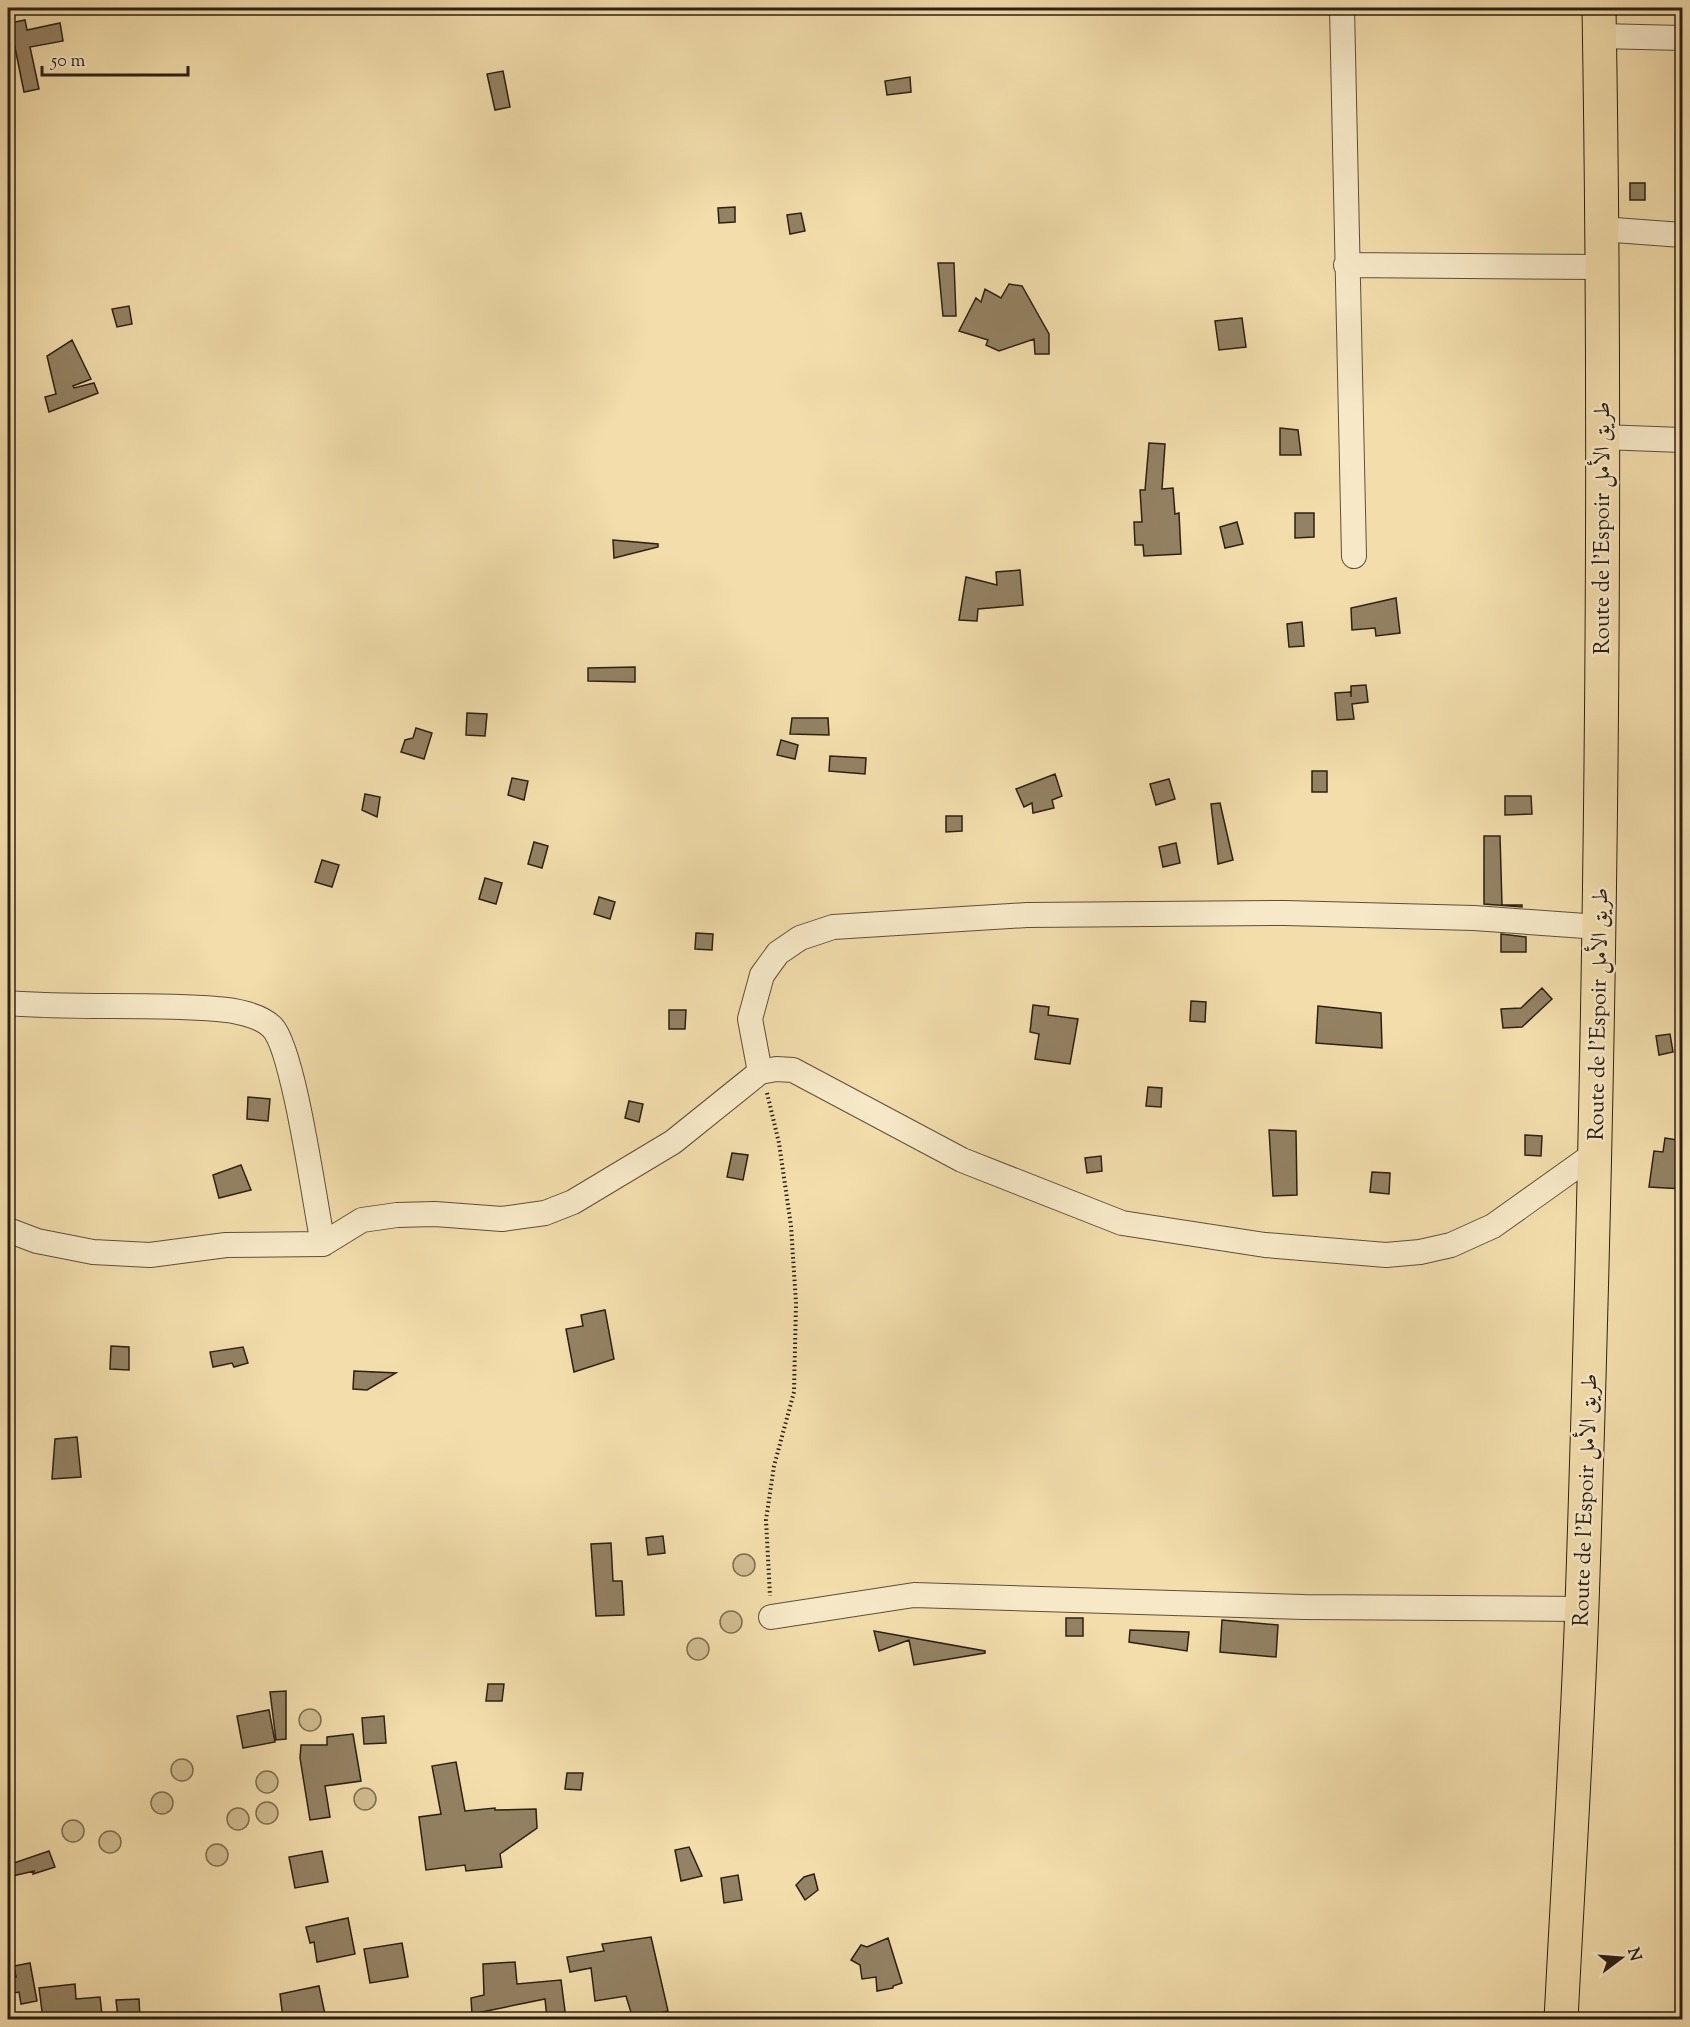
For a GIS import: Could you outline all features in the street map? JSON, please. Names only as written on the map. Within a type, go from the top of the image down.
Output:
[{"type":"highway","name":"Route de l’Espoir طريق الأمل","points":[[1561,2019],[1582,1609],[1599,927],[1602,437],[1599,22]]},
{"type":"street","points":[[1342,8],[1354,556]]},
{"type":"street","points":[[1599,22],[1683,38]]},
{"type":"street","points":[[1601,229],[1683,235]]},
{"type":"street","points":[[1346,265],[1600,267]]},
{"type":"street","points":[[1602,437],[1683,440]]},
{"type":"street","points":[[760,1072],[750,1019],[762,975],[778,953],[800,938],[834,927],[1027,915],[1286,913],[1474,918],[1599,927]]},
{"type":"street","points":[[8,1002],[50,1006],[218,1009],[255,1017],[272,1027],[290,1067],[322,1244]]},
{"type":"street","points":[[8,1230],[62,1246],[128,1256],[226,1245],[322,1244],[362,1220],[435,1214],[502,1219],[545,1213],[573,1202],[672,1142],[760,1072],[776,1069],[793,1070],[962,1160],[1122,1223],[1265,1245],[1386,1255],[1420,1252],[1451,1245],[1493,1226],[1594,1154]]},
{"type":"street","points":[[771,1617],[914,1595],[1304,1607],[1582,1609]]},
{"type":"path","points":[[760,1072],[779,1143],[791,1226],[796,1303],[794,1392],[774,1466],[766,1520],[771,1617]]},
{"type":"shaded area","points":[[744,1554],[752,1557],[755,1565],[752,1573],[744,1576],[736,1573],[733,1565],[736,1557]]},
{"type":"shaded area","points":[[731,1611],[739,1614],[742,1622],[739,1630],[731,1633],[723,1630],[720,1622],[723,1614]]},
{"type":"shaded area","points":[[698,1638],[706,1641],[709,1649],[706,1657],[698,1660],[690,1657],[687,1649],[690,1641]]},
{"type":"shaded area","points":[[310,1709],[318,1712],[321,1720],[318,1728],[310,1731],[302,1728],[299,1720],[302,1712]]},
{"type":"shaded area","points":[[182,1759],[190,1762],[193,1770],[190,1778],[182,1781],[174,1778],[171,1770],[174,1762]]},
{"type":"shaded area","points":[[267,1771],[275,1774],[278,1782],[275,1790],[267,1793],[259,1790],[256,1782],[259,1774]]},
{"type":"shaded area","points":[[365,1788],[373,1791],[376,1799],[373,1807],[365,1810],[357,1807],[354,1799],[357,1791]]},
{"type":"shaded area","points":[[162,1792],[170,1795],[173,1803],[170,1811],[162,1814],[154,1811],[151,1803],[154,1795]]},
{"type":"shaded area","points":[[267,1802],[275,1805],[278,1813],[275,1821],[267,1824],[259,1821],[256,1813],[259,1805]]},
{"type":"shaded area","points":[[238,1808],[246,1811],[249,1819],[246,1827],[238,1830],[230,1827],[227,1819],[230,1811]]},
{"type":"shaded area","points":[[73,1820],[81,1823],[84,1831],[81,1839],[73,1842],[65,1839],[62,1831],[65,1823]]},
{"type":"shaded area","points":[[110,1831],[118,1834],[121,1842],[118,1850],[110,1853],[102,1850],[99,1842],[102,1834]]},
{"type":"shaded area","points":[[217,1844],[225,1847],[228,1855],[225,1863],[217,1866],[209,1863],[206,1855],[209,1847]]},
{"type":"building","points":[[25,20],[27,30],[60,23],[63,41],[30,47],[39,89],[24,92],[10,23]]},
{"type":"building","points":[[503,71],[510,107],[495,110],[487,74]]},
{"type":"building","points":[[910,77],[911,92],[887,95],[885,81]]},
{"type":"building","points":[[1630,183],[1645,183],[1645,200],[1630,200]]},
{"type":"building","points":[[735,207],[735,222],[719,223],[718,208]]},
{"type":"building","points":[[801,213],[805,231],[790,234],[787,215]]},
{"type":"building","points":[[938,263],[954,263],[956,316],[943,316]]},
{"type":"building","points":[[1009,284],[1022,286],[1049,334],[1049,354],[1035,354],[1034,339],[999,351],[986,345],[988,340],[959,331],[976,298],[981,302],[985,289],[1001,298]]},
{"type":"building","points":[[129,306],[132,324],[117,327],[112,309]]},
{"type":"building","points":[[1242,318],[1246,347],[1219,350],[1215,321]]},
{"type":"building","points":[[72,340],[91,379],[73,386],[74,388],[94,383],[98,393],[49,412],[45,397],[56,394],[47,356]]},
{"type":"building","points":[[1280,428],[1298,430],[1301,455],[1280,455]]},
{"type":"building","points":[[1149,443],[1165,444],[1162,489],[1173,488],[1175,514],[1179,513],[1181,554],[1144,556],[1143,545],[1135,545],[1134,522],[1142,522],[1140,490],[1145,490]]},
{"type":"building","points":[[1295,513],[1314,513],[1314,537],[1295,538]]},
{"type":"building","points":[[1237,522],[1243,544],[1225,548],[1220,527]]},
{"type":"building","points":[[613,540],[658,544],[658,547],[614,558]]},
{"type":"building","points":[[1020,570],[1023,605],[978,609],[977,621],[959,620],[966,577],[997,585],[996,572]]},
{"type":"building","points":[[1396,598],[1400,633],[1376,636],[1375,628],[1352,630],[1351,608]]},
{"type":"building","points":[[1302,622],[1304,646],[1289,647],[1287,624]]},
{"type":"building","points":[[635,667],[635,682],[588,681],[588,668]]},
{"type":"building","points":[[1366,685],[1368,702],[1352,704],[1354,719],[1337,720],[1335,693],[1351,692],[1351,686]]},
{"type":"building","points":[[467,713],[487,714],[485,736],[466,735]]},
{"type":"building","points":[[792,718],[828,718],[829,735],[790,734]]},
{"type":"building","points":[[416,728],[432,733],[424,759],[401,752],[405,740],[413,738]]},
{"type":"building","points":[[781,740],[798,745],[795,759],[777,755]]},
{"type":"building","points":[[830,756],[866,758],[865,774],[829,771]]},
{"type":"building","points":[[1312,771],[1327,771],[1327,792],[1312,792]]},
{"type":"building","points":[[1055,774],[1062,796],[1052,800],[1054,808],[1033,813],[1032,803],[1024,807],[1016,789]]},
{"type":"building","points":[[512,778],[528,781],[524,800],[508,795]]},
{"type":"building","points":[[1169,779],[1175,799],[1156,805],[1150,784]]},
{"type":"building","points":[[365,794],[380,797],[377,817],[362,810]]},
{"type":"building","points":[[1505,796],[1531,796],[1532,814],[1505,815]]},
{"type":"building","points":[[1220,803],[1233,860],[1218,864],[1211,804]]},
{"type":"building","points":[[946,816],[962,816],[962,831],[946,832]]},
{"type":"building","points":[[1484,836],[1500,836],[1502,905],[1522,905],[1522,907],[1484,904]]},
{"type":"building","points":[[534,842],[548,846],[542,868],[528,864]]},
{"type":"building","points":[[1176,843],[1180,863],[1163,867],[1159,847]]},
{"type":"building","points":[[322,860],[339,865],[332,887],[315,882]]},
{"type":"building","points":[[485,878],[502,883],[496,904],[479,899]]},
{"type":"building","points":[[599,897],[615,902],[610,919],[594,914]]},
{"type":"building","points":[[696,933],[713,934],[712,950],[695,949]]},
{"type":"building","points":[[1501,934],[1526,937],[1526,952],[1501,952]]},
{"type":"building","points":[[1542,988],[1552,999],[1522,1027],[1503,1028],[1501,1009],[1521,1008]]},
{"type":"building","points":[[1191,1001],[1206,1002],[1205,1022],[1190,1021]]},
{"type":"building","points":[[1033,1005],[1049,1007],[1048,1015],[1078,1019],[1070,1064],[1035,1059],[1039,1034],[1030,1032]]},
{"type":"building","points":[[1318,1006],[1381,1013],[1382,1048],[1316,1043]]},
{"type":"building","points":[[669,1010],[686,1010],[685,1029],[669,1029]]},
{"type":"building","points":[[1670,1034],[1673,1052],[1659,1055],[1656,1036]]},
{"type":"building","points":[[1148,1087],[1162,1088],[1161,1107],[1146,1106]]},
{"type":"building","points":[[248,1097],[270,1099],[268,1121],[247,1119]]},
{"type":"building","points":[[629,1101],[643,1104],[639,1122],[625,1118]]},
{"type":"building","points":[[1269,1130],[1296,1131],[1297,1195],[1273,1196]]},
{"type":"building","points":[[1525,1135],[1542,1136],[1541,1156],[1525,1155]]},
{"type":"building","points":[[1665,1138],[1683,1141],[1683,1189],[1649,1187],[1654,1151],[1663,1152]]},
{"type":"building","points":[[732,1153],[748,1155],[743,1180],[727,1177]]},
{"type":"building","points":[[1101,1156],[1102,1171],[1087,1173],[1085,1158]]},
{"type":"building","points":[[241,1165],[251,1190],[219,1198],[213,1175]]},
{"type":"building","points":[[1372,1172],[1390,1173],[1389,1194],[1370,1192]]},
{"type":"building","points":[[605,1310],[614,1359],[574,1372],[566,1329],[583,1326],[581,1315]]},
{"type":"building","points":[[111,1346],[129,1347],[129,1370],[110,1369]]},
{"type":"building","points":[[243,1347],[248,1363],[234,1367],[232,1363],[213,1367],[210,1352]]},
{"type":"building","points":[[354,1371],[396,1373],[367,1390],[353,1389]]},
{"type":"building","points":[[77,1437],[81,1477],[52,1479],[55,1439]]},
{"type":"building","points":[[663,1536],[665,1553],[648,1555],[646,1538]]},
{"type":"building","points":[[611,1543],[613,1581],[622,1581],[624,1615],[596,1616],[591,1544]]},
{"type":"building","points":[[1066,1618],[1083,1618],[1083,1636],[1066,1636]]},
{"type":"building","points":[[1222,1620],[1278,1625],[1276,1657],[1220,1652]]},
{"type":"building","points":[[1130,1630],[1189,1632],[1187,1651],[1129,1642]]},
{"type":"building","points":[[874,1631],[985,1651],[985,1653],[914,1665],[909,1640],[879,1651]]},
{"type":"building","points":[[488,1684],[504,1684],[502,1701],[486,1701]]},
{"type":"building","points":[[286,1691],[286,1739],[276,1740],[270,1692]]},
{"type":"building","points":[[269,1710],[275,1742],[243,1748],[237,1716]]},
{"type":"building","points":[[384,1716],[386,1743],[364,1744],[362,1718]]},
{"type":"building","points":[[353,1734],[361,1781],[325,1786],[330,1817],[310,1820],[300,1758],[301,1745],[327,1745],[327,1737]]},
{"type":"building","points":[[456,1762],[465,1811],[495,1808],[495,1810],[536,1809],[537,1828],[500,1854],[502,1867],[466,1871],[465,1865],[426,1870],[419,1817],[441,1814],[432,1766]]},
{"type":"building","points":[[567,1773],[583,1773],[581,1790],[565,1789]]},
{"type":"building","points":[[689,1847],[702,1876],[681,1881],[675,1850]]},
{"type":"building","points":[[49,1851],[55,1867],[33,1874],[34,1871],[8,1877],[8,1865]]},
{"type":"building","points":[[322,1851],[328,1882],[295,1888],[289,1857]]},
{"type":"building","points":[[814,1874],[818,1890],[805,1900],[796,1885],[804,1877]]},
{"type":"building","points":[[738,1875],[742,1900],[724,1903],[721,1878]]},
{"type":"building","points":[[348,1918],[355,1954],[317,1962],[314,1942],[310,1943],[306,1927]]},
{"type":"building","points":[[651,1937],[668,2011],[633,2019],[626,1996],[595,2001],[591,1968],[570,1972],[567,1957],[604,1951],[602,1944]]},
{"type":"building","points":[[888,1938],[902,1983],[893,1988],[877,1991],[876,1977],[862,1979],[860,1965],[851,1960],[861,1945],[867,1947]]},
{"type":"building","points":[[402,1943],[408,1977],[370,1983],[364,1949]]},
{"type":"building","points":[[515,1962],[517,1984],[561,1980],[566,2019],[547,2019],[545,1999],[472,2014],[471,1998],[484,1995],[483,1964]]},
{"type":"building","points":[[30,1963],[37,2001],[21,2004],[19,1992],[8,1994],[8,1978],[16,1977],[14,1966]]},
{"type":"building","points":[[75,1984],[76,1999],[100,1997],[102,2015],[79,2019],[43,2019],[39,1988]]},
{"type":"building","points":[[319,1986],[326,2019],[300,2019],[300,2015],[283,2018],[280,1994]]},
{"type":"building","points":[[139,1999],[140,2019],[118,2019],[116,2000]]}]
